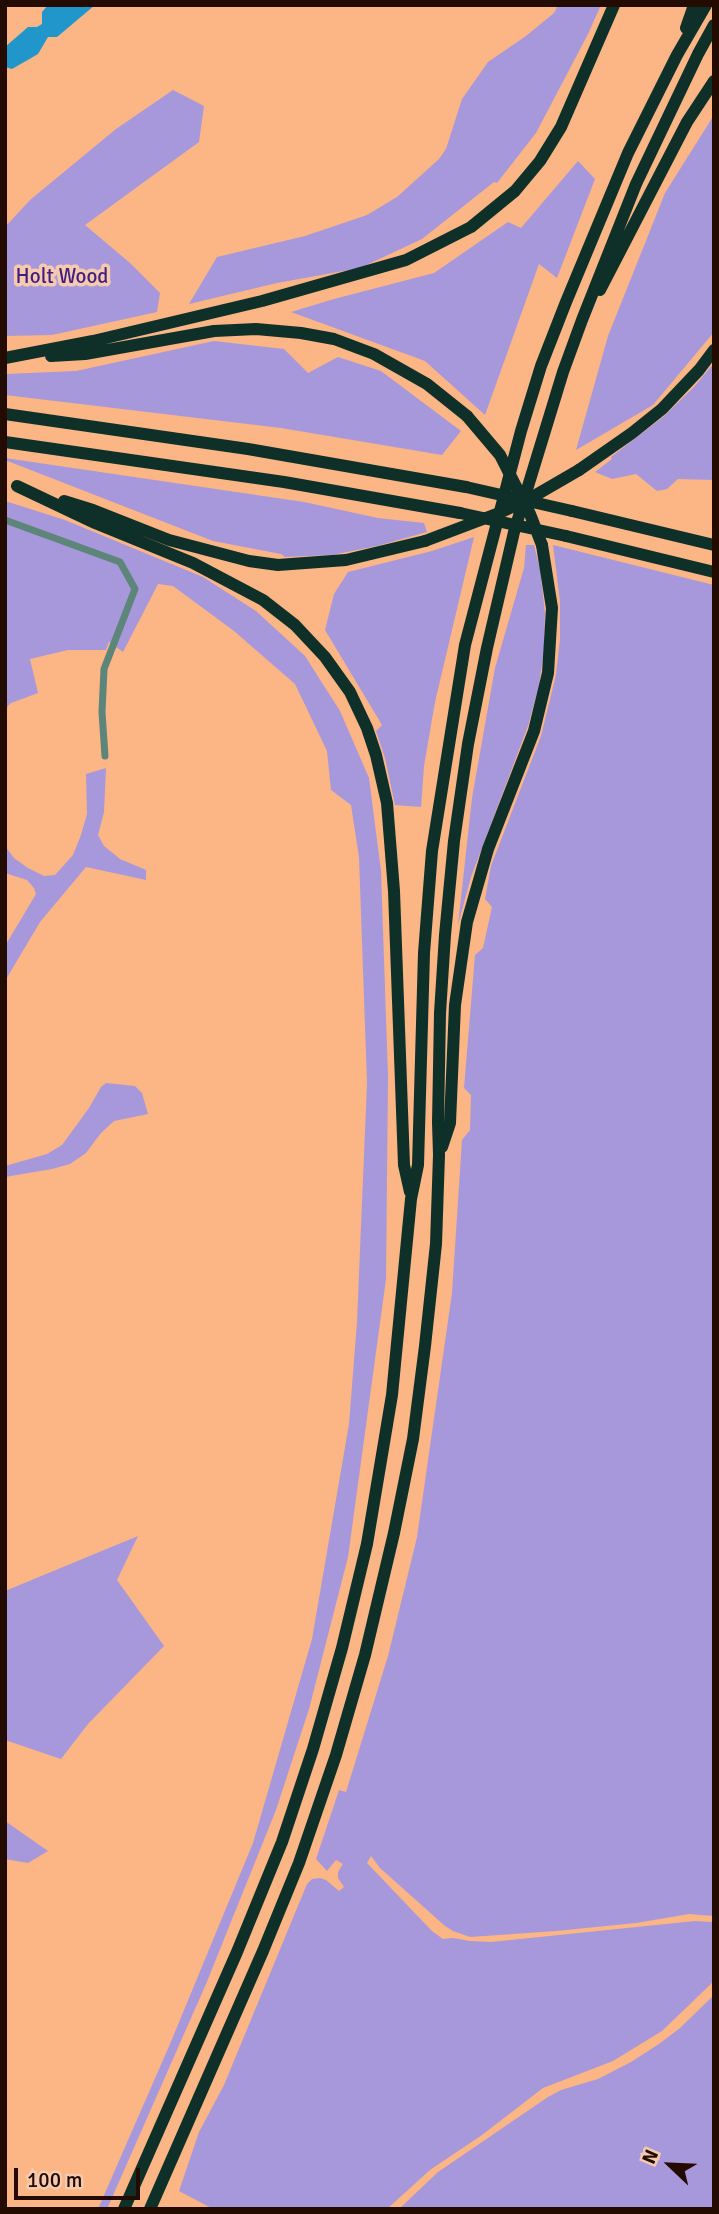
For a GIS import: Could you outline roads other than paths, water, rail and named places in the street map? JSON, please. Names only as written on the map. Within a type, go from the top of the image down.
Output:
[{"type":"highway","points":[[5,358],[93,341],[262,301],[406,260],[471,227],[515,191],[540,161],[561,127],[614,5]]},
{"type":"highway","points":[[677,55],[694,5]]},
{"type":"highway","points":[[124,2209],[237,1952],[282,1842],[327,1698],[367,1544],[392,1395],[411,1199],[418,1166],[424,953],[432,851],[466,645],[521,431],[541,366],[628,153],[677,55],[706,5]]},
{"type":"highway","points":[[150,2209],[264,1951],[299,1863],[336,1755],[365,1655],[413,1439],[436,1244],[440,1013],[445,935],[454,841],[468,744],[487,648],[514,532],[582,320],[636,184],[714,25]]},
{"type":"highway","points":[[582,320],[610,275],[643,204],[687,122],[714,80]]},
{"type":"highway","points":[[5,358],[85,354],[214,331],[256,329],[334,339],[374,354],[427,384],[467,416],[500,455],[530,514],[542,545],[552,608],[548,673],[534,731],[488,849],[467,922],[455,1005],[450,1123],[439,1155]]},
{"type":"highway","points":[[11,485],[93,510],[169,540],[249,561],[278,565],[346,560],[425,541],[471,525],[579,470],[662,409],[714,350]]},
{"type":"highway","points":[[5,414],[248,449],[466,487],[714,545]]},
{"type":"highway","points":[[5,442],[284,482],[460,513],[714,572]]},
{"type":"highway","points":[[11,485],[193,563],[263,600],[295,625],[325,657],[349,692],[368,728],[387,803],[394,891],[404,1165],[411,1199]]},
{"type":"street","points":[[5,520],[120,562],[135,589],[104,669],[102,712],[105,756]]},
{"type":"water","points":[[48,5],[95,5],[57,37],[48,37],[38,54],[12,69],[5,67],[5,47],[28,27],[42,24],[42,12]]},
{"type":"park label","name":"Holt Wood","points":[[62,277]]}]
